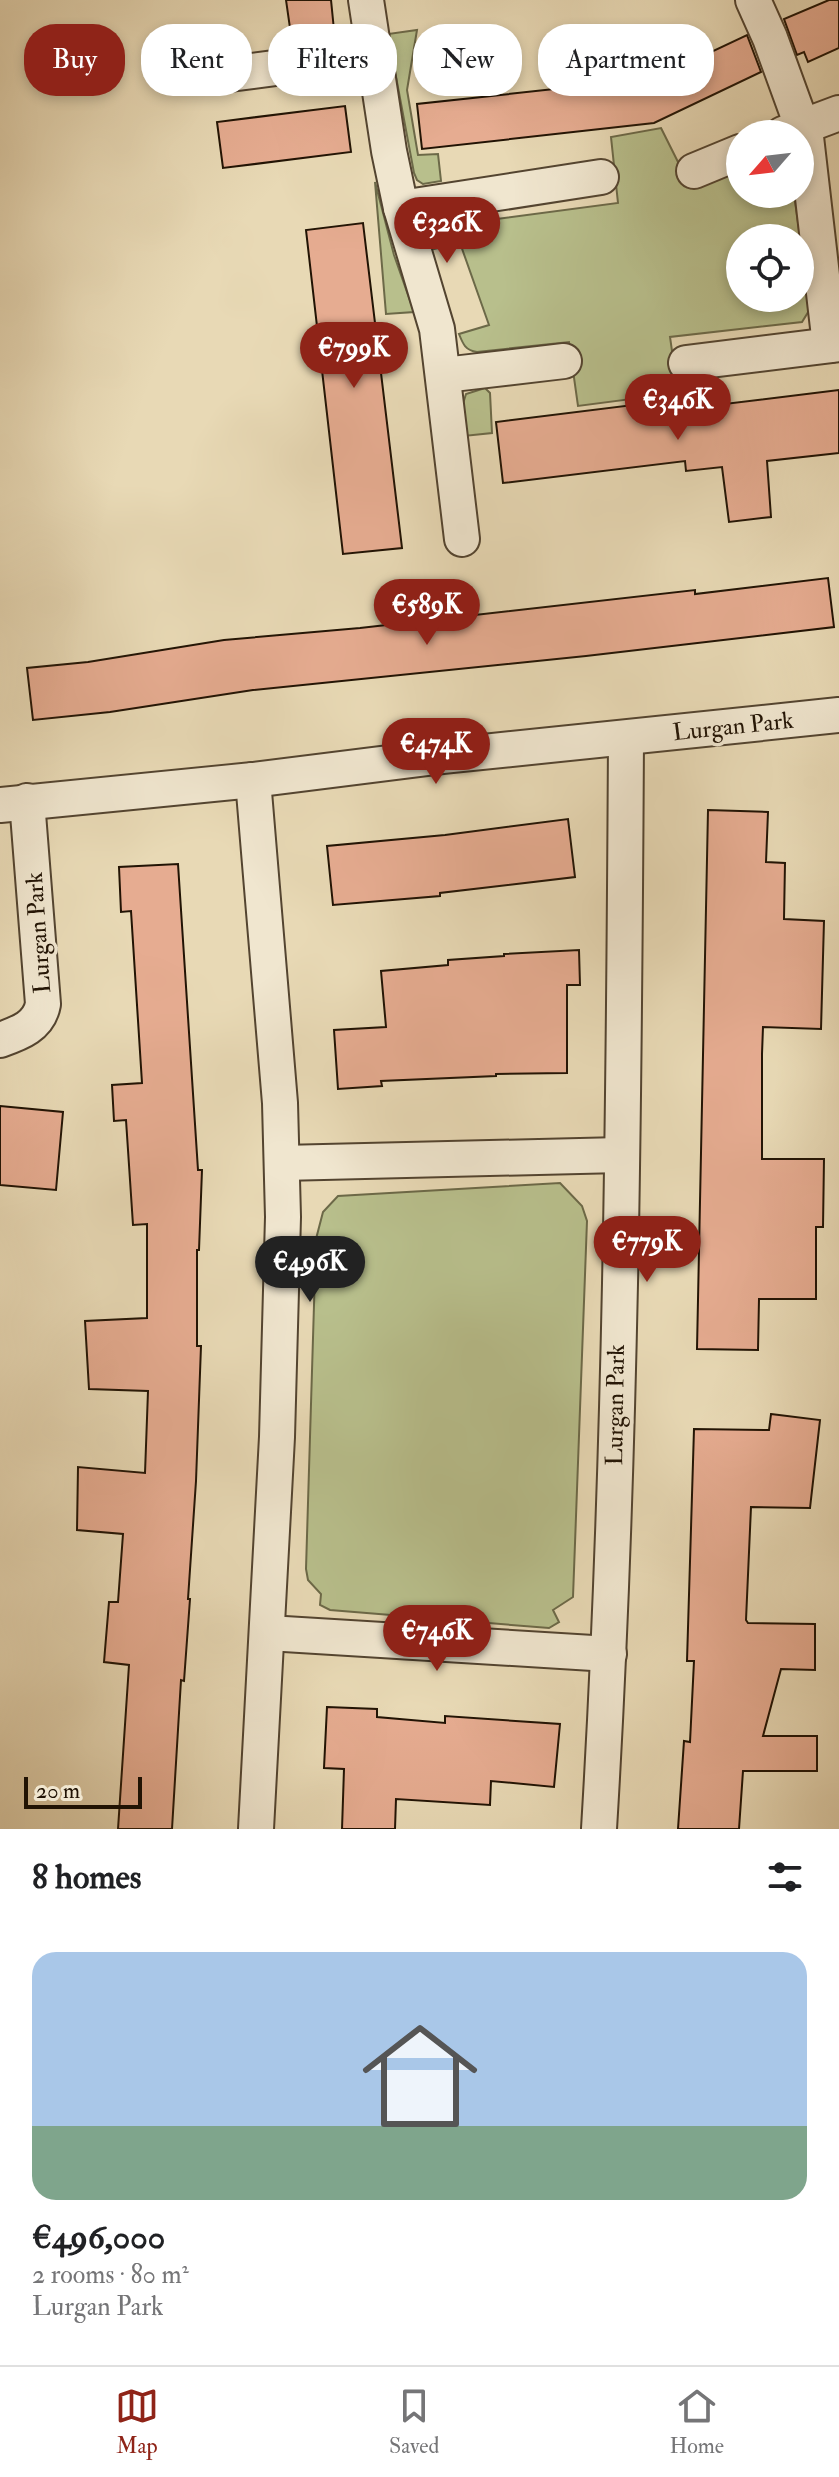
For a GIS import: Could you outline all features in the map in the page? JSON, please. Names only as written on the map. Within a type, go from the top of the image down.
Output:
[{"type":"street","points":[[366,0],[369,24]]},
{"type":"street","points":[[753,0],[789,120]]},
{"type":"street","points":[[381,96],[401,208],[433,314],[444,375],[462,539]]},
{"type":"street","points":[[814,122],[839,113]]},
{"type":"street","points":[[694,171],[726,158]]},
{"type":"street","points":[[401,208],[601,177]]},
{"type":"street","points":[[686,363],[835,344],[814,208]]},
{"type":"street","points":[[444,375],[564,361]]},
{"type":"street","name":"Lurgan Park","points":[[0,1040],[35,1022],[43,1004],[14,803],[253,780],[839,715]]},
{"type":"street","name":"Lurgan Park","points":[[599,1829],[609,1654],[621,1155],[626,738]]},
{"type":"street","points":[[253,780],[280,1103],[282,1163],[280,1361],[256,1829]]},
{"type":"street","points":[[282,1163],[621,1155]]},
{"type":"street","points":[[268,1633],[609,1654]]},
{"type":"green space","points":[[413,31],[407,90],[418,155],[438,154],[441,181],[423,184],[414,173],[397,82],[397,33]]},
{"type":"green space","points":[[661,128],[691,188],[726,174],[726,208],[796,208],[798,224],[726,224],[726,312],[808,312],[802,322],[670,337],[678,393],[578,406],[569,342],[477,352],[465,346],[459,334],[489,325],[460,243],[434,249],[432,240],[436,227],[618,203],[611,137]]},
{"type":"green space","points":[[375,182],[394,255],[414,312],[386,314]]},
{"type":"green space","points":[[485,388],[490,393],[492,433],[464,436],[462,407],[466,394]]},
{"type":"green space","points":[[560,1183],[582,1206],[587,1221],[573,1597],[553,1610],[559,1622],[549,1628],[330,1610],[320,1605],[321,1594],[308,1580],[306,1569],[316,1239],[323,1212],[338,1196]]},
{"type":"building","points":[[286,0],[331,0],[333,24],[289,24]]},
{"type":"building","points":[[829,0],[839,0],[839,48],[808,62],[804,52],[797,55],[784,19]]},
{"type":"building","points":[[747,35],[761,72],[714,94],[714,51]]},
{"type":"building","points":[[538,91],[538,96],[711,96],[654,123],[422,149],[417,104],[522,96],[522,93]]},
{"type":"building","points":[[345,106],[351,152],[223,168],[217,122]]},
{"type":"building","points":[[363,223],[402,548],[343,554],[306,230]]},
{"type":"building","points":[[839,390],[839,453],[767,461],[771,517],[729,522],[722,467],[686,471],[685,461],[503,483],[496,422],[665,401],[667,411]]},
{"type":"building","points":[[828,578],[834,627],[253,690],[110,712],[33,720],[27,668],[88,662],[224,640]]},
{"type":"building","points":[[708,810],[768,812],[766,862],[785,863],[784,919],[824,921],[821,1029],[763,1027],[762,1054],[762,1159],[824,1159],[823,1227],[816,1227],[816,1299],[759,1299],[758,1350],[697,1349]]},
{"type":"building","points":[[568,819],[575,877],[440,893],[440,896],[333,905],[327,846]]},
{"type":"building","points":[[178,864],[198,1170],[202,1170],[197,1250],[197,1346],[201,1346],[190,1599],[184,1681],[181,1680],[172,1829],[118,1829],[129,1665],[104,1662],[109,1602],[118,1602],[123,1534],[77,1530],[78,1467],[145,1473],[148,1391],[89,1389],[85,1321],[147,1318],[147,1224],[133,1225],[126,1120],[114,1121],[112,1085],[142,1083],[131,911],[121,912],[119,867]]},
{"type":"building","points":[[579,950],[580,985],[567,985],[567,1073],[381,1081],[382,1086],[338,1089],[334,1030],[386,1027],[381,971],[448,965],[448,960],[504,954]]},
{"type":"building","points":[[0,1106],[63,1112],[56,1190],[0,1185]]},
{"type":"building","points":[[771,1414],[820,1420],[810,1508],[751,1507],[746,1620],[748,1623],[815,1624],[815,1670],[781,1669],[763,1736],[817,1736],[817,1771],[743,1771],[739,1829],[678,1829],[684,1741],[690,1742],[694,1661],[687,1661],[694,1429],[769,1430]]},
{"type":"building","points":[[327,1707],[377,1709],[377,1717],[445,1723],[445,1716],[560,1724],[554,1787],[491,1781],[490,1805],[396,1799],[395,1829],[342,1829],[344,1769],[324,1768]]}]
